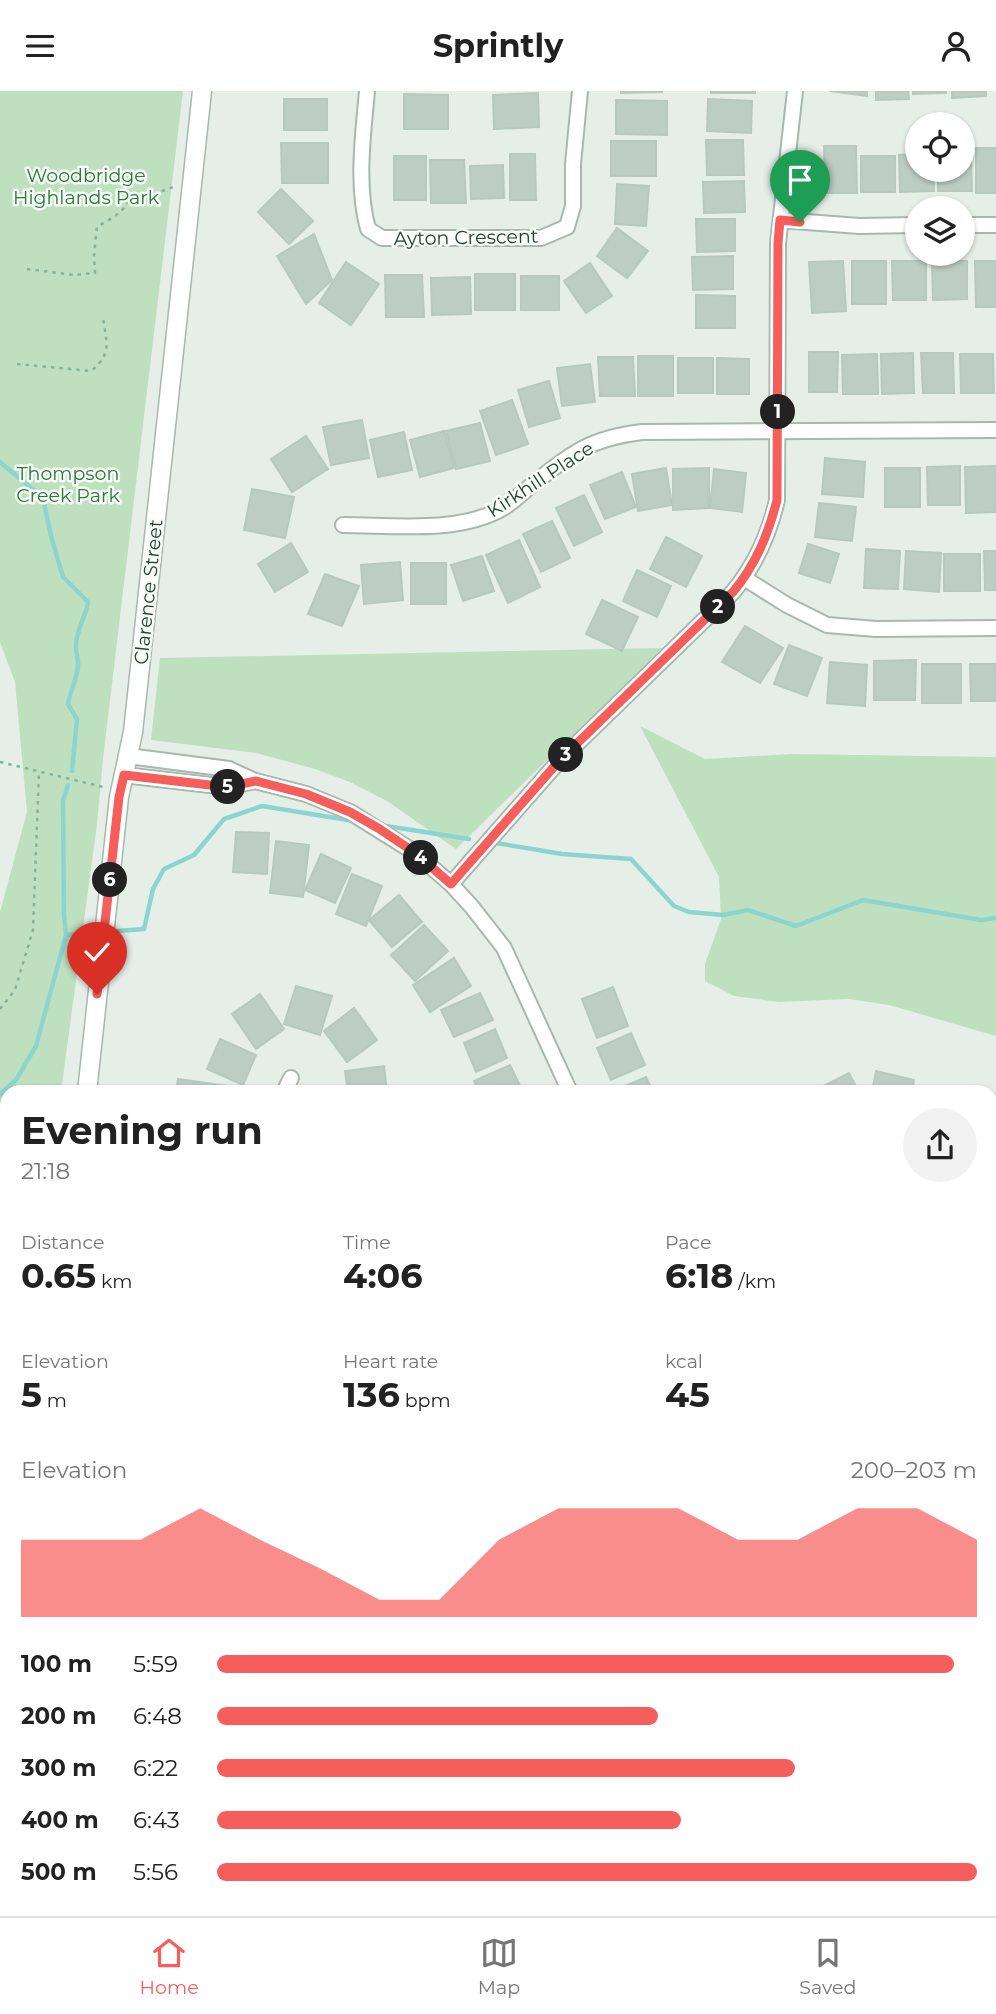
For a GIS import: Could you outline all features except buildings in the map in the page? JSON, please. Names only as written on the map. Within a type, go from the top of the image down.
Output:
[{"type":"street","name":"Clarence Street","points":[[88,1085],[119,797],[133,732],[202,91]]},
{"type":"street","name":"Ayton Crescent","points":[[368,91],[362,151],[362,208],[368,229],[382,238],[541,238],[567,227],[573,206],[573,163],[580,91]]},
{"type":"street","points":[[451,884],[560,760],[687,638],[744,578],[760,553],[777,500],[780,220],[795,91]]},
{"type":"street","points":[[780,220],[859,226],[905,225]]},
{"type":"street","points":[[975,225],[996,225]]},
{"type":"street","name":"Kirkhill Place","points":[[343,525],[440,525],[481,518],[504,508],[566,457],[582,448],[619,435],[642,432],[996,430]]},
{"type":"street","points":[[744,578],[787,605],[827,625],[876,629],[996,628]]},
{"type":"street","points":[[128,756],[229,769],[256,781],[306,794],[350,812],[414,852],[451,884],[504,948],[567,1085]]},
{"type":"street","points":[[124,775],[227,787],[256,781]]},
{"type":"street","points":[[288,1085],[292,1078]]},
{"type":"path","points":[[129,200],[141,199],[173,187]]},
{"type":"path","points":[[27,269],[74,275],[95,273],[97,227],[123,210],[130,194]]},
{"type":"path","points":[[17,364],[91,371],[106,355],[103,317]]},
{"type":"path","points":[[0,762],[103,787]]},
{"type":"path","points":[[0,1009],[15,990],[33,930],[39,771]]},
{"type":"green space","points":[[0,91],[183,91],[97,824],[62,1085],[0,1085],[0,912],[27,812],[15,682],[0,642]]},
{"type":"green space","points":[[662,648],[456,849],[387,801],[350,782],[315,769],[256,753],[151,740],[160,658]]},
{"type":"green space","points":[[640,726],[705,759],[791,754],[996,757],[996,1036],[889,1005],[849,999],[779,1002],[734,996],[705,981],[705,964],[721,919],[719,877]]},
{"type":"waterway","points":[[0,462],[43,498],[63,577],[88,602],[76,640],[78,666],[68,704],[77,719],[72,771]]},
{"type":"waterway","points":[[10,1085],[36,1046],[66,935],[63,801],[68,785]]},
{"type":"waterway","points":[[117,931],[144,929],[153,889],[164,869],[194,855],[224,819],[262,806],[354,821]]},
{"type":"waterway","points":[[380,825],[469,839]]},
{"type":"waterway","points":[[496,843],[562,854],[631,859],[674,906],[689,912],[723,915],[748,910],[796,926],[863,900],[981,920],[996,918]]},
{"type":"waterway","points":[[66,935],[91,933]]},
{"type":"route","points":[[97,994],[119,797],[124,775],[227,787],[256,781],[306,794],[350,812],[378,828],[414,852],[451,884],[560,760],[733,592],[760,553],[777,500],[778,243],[780,220],[800,222]]},
{"type":"park label","name":"Woodbridge Highlands Park","points":[[86,186]]},
{"type":"park label","name":"Thompson Creek Park","points":[[68,484]]}]
